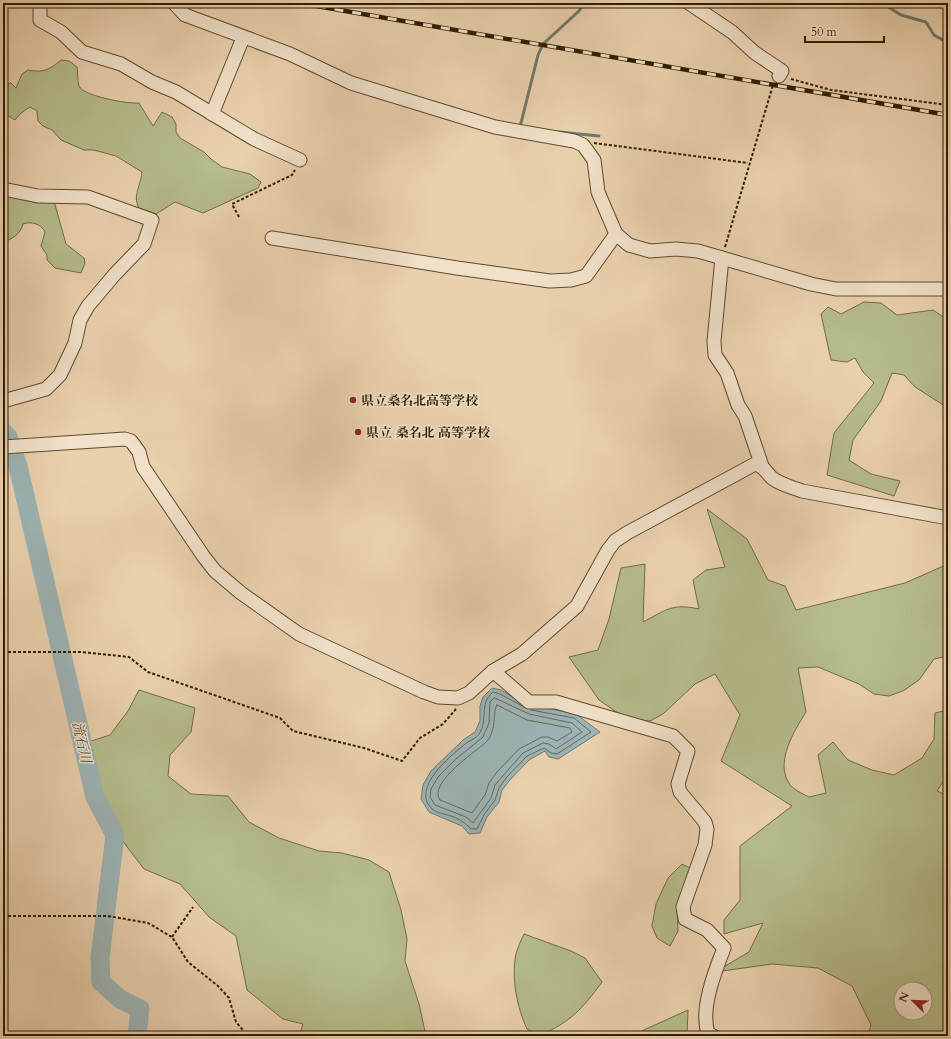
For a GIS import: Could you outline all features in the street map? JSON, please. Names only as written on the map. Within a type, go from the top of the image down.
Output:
[{"type":"street","points":[[40,3],[40,20],[61,32],[82,52],[121,64],[152,82],[176,92],[254,139],[300,160]]},
{"type":"street","points":[[174,3],[185,15],[243,38],[290,54],[351,84],[495,127],[574,141],[583,145],[594,160],[598,192],[616,234],[629,245],[650,251],[676,249],[691,250],[811,284],[836,289],[948,289]]},
{"type":"street","points":[[690,3],[726,27],[755,54],[782,71],[779,76]]},
{"type":"street","points":[[212,114],[243,38]]},
{"type":"street","points":[[3,189],[38,196],[88,197],[152,220],[144,244],[88,306],[80,320],[75,343],[60,375],[46,389],[3,401]]},
{"type":"street","points":[[272,238],[457,268],[550,281],[571,280],[586,276],[616,234]]},
{"type":"street","points":[[722,258],[714,341],[715,354],[726,373],[738,405],[746,416],[762,466],[773,478],[785,486],[802,491],[948,518]]},
{"type":"street","points":[[9,447],[125,440],[131,441],[139,452],[143,467],[204,558],[215,571],[241,593],[299,634],[424,692],[438,697],[458,698],[469,693],[493,671],[522,654],[577,606],[605,555],[615,541],[748,467],[755,464],[762,466]]},
{"type":"street","points":[[493,671],[529,702],[556,702],[673,736],[688,751],[678,784],[680,792],[705,822],[707,829],[705,845],[683,906],[685,919],[707,930],[724,948],[714,975],[705,1023],[708,1033],[713,1036]]},
{"type":"path","points":[[779,76],[831,90],[948,105]]},
{"type":"path","points":[[722,258],[769,94]]},
{"type":"path","points":[[583,145],[596,142],[749,163]]},
{"type":"path","points":[[239,217],[232,204],[292,175],[300,160]]},
{"type":"path","points":[[3,652],[81,652],[128,656],[148,672],[280,718],[293,732],[364,748],[402,761],[420,738],[443,724],[458,706],[458,698]]},
{"type":"path","points":[[172,937],[193,907]]},
{"type":"path","points":[[3,916],[108,916],[148,923],[172,937],[188,962],[218,986],[229,998],[236,1022],[248,1036]]},
{"type":"green space","points":[[61,60],[69,61],[77,67],[78,84],[82,90],[106,99],[139,103],[153,126],[162,112],[172,117],[176,124],[176,132],[180,138],[204,152],[222,167],[250,174],[261,182],[258,188],[203,213],[175,202],[156,214],[139,208],[136,199],[142,172],[116,156],[94,150],[84,150],[61,140],[52,130],[43,126],[38,121],[37,111],[30,107],[21,113],[15,120],[7,114],[3,106],[3,86],[11,83],[16,88],[22,74],[28,70],[46,70]]},
{"type":"green space","points":[[3,194],[37,203],[49,199],[54,201],[66,244],[84,258],[85,263],[81,273],[55,268],[47,260],[47,255],[41,246],[45,232],[36,224],[23,224],[16,236],[3,242]]},
{"type":"green space","points":[[864,302],[881,303],[897,315],[933,310],[948,320],[948,408],[915,387],[904,375],[892,373],[881,401],[853,440],[849,460],[871,474],[900,481],[894,496],[827,475],[834,433],[874,383],[863,372],[855,358],[847,362],[831,360],[821,314],[828,307],[841,314]]},
{"type":"green space","points":[[707,509],[747,539],[768,580],[785,586],[796,610],[905,583],[948,564],[948,656],[934,659],[919,680],[903,691],[889,696],[874,694],[859,684],[818,667],[798,668],[806,712],[792,737],[785,756],[784,766],[785,775],[790,785],[809,797],[826,793],[818,755],[833,742],[848,760],[872,770],[894,775],[922,758],[934,739],[935,713],[948,710],[948,774],[937,791],[948,796],[948,1036],[868,1036],[871,1025],[852,986],[818,968],[772,964],[715,972],[749,952],[763,923],[724,934],[724,920],[740,900],[740,846],[792,806],[721,761],[740,715],[715,674],[695,684],[663,714],[650,721],[625,718],[599,700],[569,657],[598,650],[609,619],[621,568],[645,564],[643,622],[675,607],[690,607],[699,609],[693,580],[706,570],[725,567]]},
{"type":"green space","points":[[139,690],[195,708],[191,732],[170,755],[168,776],[191,794],[228,796],[249,822],[279,838],[319,851],[342,853],[369,860],[389,872],[401,910],[407,939],[405,961],[419,1004],[426,1036],[299,1036],[303,1024],[283,1019],[247,990],[236,936],[209,917],[180,884],[144,869],[118,835],[98,795],[89,755],[91,741],[110,735],[128,711]]},
{"type":"green space","points":[[682,864],[690,868],[677,905],[678,931],[670,946],[657,938],[652,926],[656,904],[668,878]]},
{"type":"green space","points":[[524,934],[571,951],[585,958],[602,982],[582,1007],[568,1020],[540,1035],[527,1029],[520,1011],[516,992],[514,973],[516,954]]},
{"type":"green space","points":[[688,1010],[687,1036],[632,1036],[635,1034]]},
{"type":"water","points":[[492,688],[501,690],[516,699],[531,705],[576,714],[600,732],[558,759],[549,757],[545,751],[529,760],[502,790],[499,802],[487,817],[480,833],[469,834],[462,826],[429,812],[421,799],[423,785],[431,771],[463,740],[475,732],[480,721],[480,706],[483,697]]},
{"type":"waterway","points":[[522,127],[520,126],[538,55],[543,44],[579,11],[584,3]]},
{"type":"waterway","points":[[882,3],[901,15],[926,22],[934,35],[948,43]]},
{"type":"waterway","points":[[559,132],[599,136]]},
{"type":"waterway","name":"流石川","points":[[3,432],[8,437],[18,466],[95,797],[115,835],[100,958],[101,982],[120,999],[140,1009],[137,1036]]},
{"type":"railway","points":[[299,3],[948,115]]},
{"type":"place","name":"県立桑名北高等学校","points":[[353,400]]},
{"type":"place","name":"県立 桑名北 高等学校","points":[[358,432]]}]
